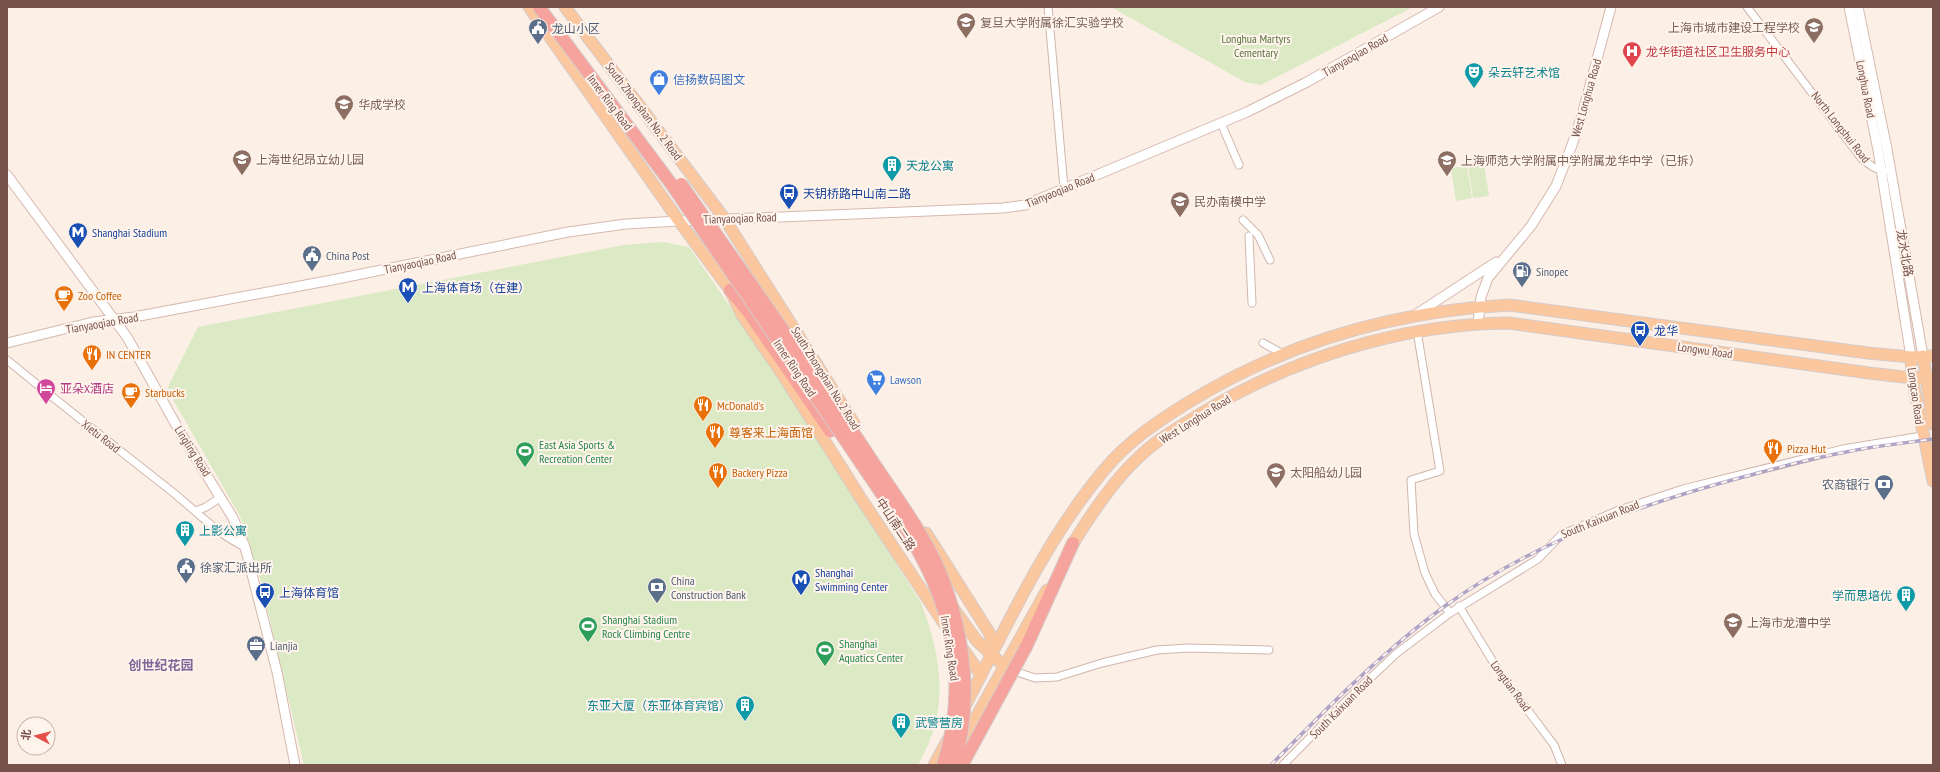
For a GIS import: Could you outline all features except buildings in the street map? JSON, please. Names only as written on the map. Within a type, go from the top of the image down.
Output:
[{"type":"highway","name":"Inner Ring Road","points":[[539,7],[672,185],[909,534],[935,586],[947,623],[953,654],[956,697],[950,741],[943,765]]},
{"type":"highway","name":"Inner Ring Road","points":[[549,7],[699,210],[828,395],[928,548],[945,584],[954,610],[965,677],[964,719],[959,748],[954,765]]},
{"type":"highway","points":[[730,290],[749,313],[863,477],[877,487]]},
{"type":"highway","points":[[962,765],[1026,646],[1073,543]]},
{"type":"main road","points":[[529,7],[679,221],[730,290],[742,315],[785,378],[860,497],[947,628],[981,675]]},
{"type":"main road","name":"South Zhongshan No. 2 Road","points":[[565,7],[724,218],[849,415],[974,606],[990,634],[992,654]]},
{"type":"main road","name":"中山南二路","points":[[730,290],[750,306],[894,522],[977,641],[992,654]]},
{"type":"main road","name":"Longwu Road","points":[[1479,307],[1509,305],[1911,357],[1928,356]]},
{"type":"main road","name":"West Longhua Road","points":[[992,654],[1048,547],[1081,499],[1126,446],[1157,422],[1206,392],[1261,362],[1320,340],[1368,326],[1415,315],[1479,307]]},
{"type":"main road","name":"Longwu Road","points":[[1478,323],[1509,323],[1912,378],[1929,378]]},
{"type":"main road","name":"West Longhua Road","points":[[1005,667],[1073,543],[1118,480],[1138,458],[1165,435],[1265,378],[1371,342],[1417,331],[1478,323]]},
{"type":"main road","name":"Longcao Road","points":[[1928,356],[1933,424]]},
{"type":"main road","name":"Longcao Road","points":[[1911,357],[1912,378],[1922,436],[1933,481]]},
{"type":"main road","points":[[934,765],[992,654],[1005,667],[950,765]]},
{"type":"street","points":[[1048,7],[1064,188]]},
{"type":"street","name":"Tianyaoqiao Road","points":[[7,343],[93,322],[332,280],[568,232],[626,224],[724,218],[1003,208],[1025,205],[1221,123],[1307,82],[1439,7]]},
{"type":"street","name":"West Longhua Road","points":[[1478,323],[1479,307],[1483,288],[1488,278],[1531,226],[1556,186],[1580,122],[1611,7]]},
{"type":"street","name":"North Longshui Road","points":[[1746,7],[1862,159],[1886,171],[1911,357]]},
{"type":"street","name":"Longhua Road","points":[[1849,7],[1886,171]]},
{"type":"street","name":"Longhua Road","points":[[1858,7],[1887,149],[1886,171]]},
{"type":"street","points":[[1221,123],[1239,165]]},
{"type":"street","points":[[1886,171],[1928,356]]},
{"type":"street","name":"Lingling Road","points":[[7,175],[127,337],[180,432],[233,518],[245,547],[277,672],[295,765]]},
{"type":"street","points":[[1243,220],[1258,236],[1270,260]]},
{"type":"street","points":[[1249,236],[1252,303]]},
{"type":"street","points":[[1415,315],[1506,255]]},
{"type":"street","points":[[1417,331],[1440,471],[1411,480],[1414,534],[1429,584],[1450,612]]},
{"type":"street","points":[[1263,343],[1283,354]]},
{"type":"street","name":"Xietu Road","points":[[7,360],[102,438],[196,511],[225,536],[245,547]]},
{"type":"street","name":"South Kaixuan Road","points":[[1283,765],[1372,676],[1418,636],[1459,606],[1533,563],[1561,535],[1619,510],[1683,489],[1811,456],[1877,442],[1922,436]]},
{"type":"street","points":[[196,511],[206,507],[221,497]]},
{"type":"street","name":"Longtian Road","points":[[1459,606],[1501,675],[1554,744],[1562,765]]},
{"type":"street","points":[[1005,667],[1035,678],[1057,677],[1102,663],[1157,650],[1188,648],[1269,650]]},
{"type":"green space","name":"Longhua Martyrs Cementary","points":[[1111,7],[1413,7],[1261,85],[1245,82]]},
{"type":"green space","points":[[1484,163],[1489,196],[1473,198],[1468,166]]},
{"type":"green space","points":[[1467,166],[1472,198],[1456,201],[1451,168]]},
{"type":"green space","name":"East Asia Sports & Recreation Center","points":[[663,242],[689,247],[798,405],[921,603],[934,644],[940,683],[939,703],[935,723],[929,743],[919,763],[917,765],[304,765],[260,578],[240,516],[167,389],[198,327],[624,245]]},
{"type":"railway","points":[[1271,765],[1312,723],[1376,662],[1421,624],[1479,583],[1551,544],[1626,513],[1743,477],[1833,454],[1933,439]]},
{"type":"place","name":"复旦大学附属徐汇实验学校","points":[[966,39]]},
{"type":"place","name":"上海市城市建设工程学校","points":[[1814,44]]},
{"type":"place","name":"龙山小区","points":[[538,45]]},
{"type":"place","name":"龙华街道社区卫生服务中心","points":[[1632,68]]},
{"type":"place","name":"朵云轩艺术馆","points":[[1474,89]]},
{"type":"place","name":"信扬数码图文","points":[[659,96]]},
{"type":"place","name":"华成学校","points":[[344,121]]},
{"type":"place","name":"上海世纪昂立幼儿园","points":[[242,176]]},
{"type":"place","name":"上海师范大学附属中学附属龙华中学（已拆）","points":[[1447,177]]},
{"type":"place","name":"天龙公寓","points":[[892,182]]},
{"type":"place","name":"天钥桥路中山南二路","points":[[789,210]]},
{"type":"place","name":"民办南模中学","points":[[1180,218]]},
{"type":"place","name":"Shanghai Stadium","points":[[78,249]]},
{"type":"place","name":"China Post","points":[[312,272]]},
{"type":"place","name":"Sinopec","points":[[1522,288]]},
{"type":"place","name":"上海体育场（在建）","points":[[408,304]]},
{"type":"place","name":"Zoo Coffee","points":[[64,312]]},
{"type":"place","name":"龙华","points":[[1640,347]]},
{"type":"place","name":"IN CENTER","points":[[92,371]]},
{"type":"place","name":"Lawson","points":[[876,396]]},
{"type":"place","name":"亚朵X酒店","points":[[46,405]]},
{"type":"place","name":"Starbucks","points":[[131,409]]},
{"type":"place","name":"McDonald's","points":[[703,422]]},
{"type":"place","name":"尊客来上海面馆","points":[[715,449]]},
{"type":"place","name":"Pizza Hut","points":[[1773,465]]},
{"type":"place","name":"East Asia Sports & Recreation Center","points":[[525,468]]},
{"type":"place","name":"Backery Pizza","points":[[718,489]]},
{"type":"place","name":"太阳船幼儿园","points":[[1276,489]]},
{"type":"place","name":"农商银行","points":[[1884,501]]},
{"type":"place","name":"上影公寓","points":[[185,547]]},
{"type":"place","name":"徐家汇派出所","points":[[186,584]]},
{"type":"place","name":"Shanghai Swimming Center","points":[[801,596]]},
{"type":"place","name":"China Construction Bank","points":[[657,604]]},
{"type":"place","name":"上海体育馆","points":[[265,609]]},
{"type":"place","name":"学而思培优","points":[[1906,612]]},
{"type":"place","name":"上海市龙漕中学","points":[[1733,639]]},
{"type":"place","name":"Shanghai Stadium Rock Climbing Centre","points":[[588,643]]},
{"type":"place","name":"Lianjia","points":[[256,662]]},
{"type":"place","name":"Shanghai Aquatics Center","points":[[825,667]]},
{"type":"place","name":"东亚大厦（东亚体育宾馆）","points":[[745,722]]},
{"type":"place","name":"武警营房","points":[[901,739]]},
{"type":"district","name":"创世纪花园","points":[[161,665]]}]
